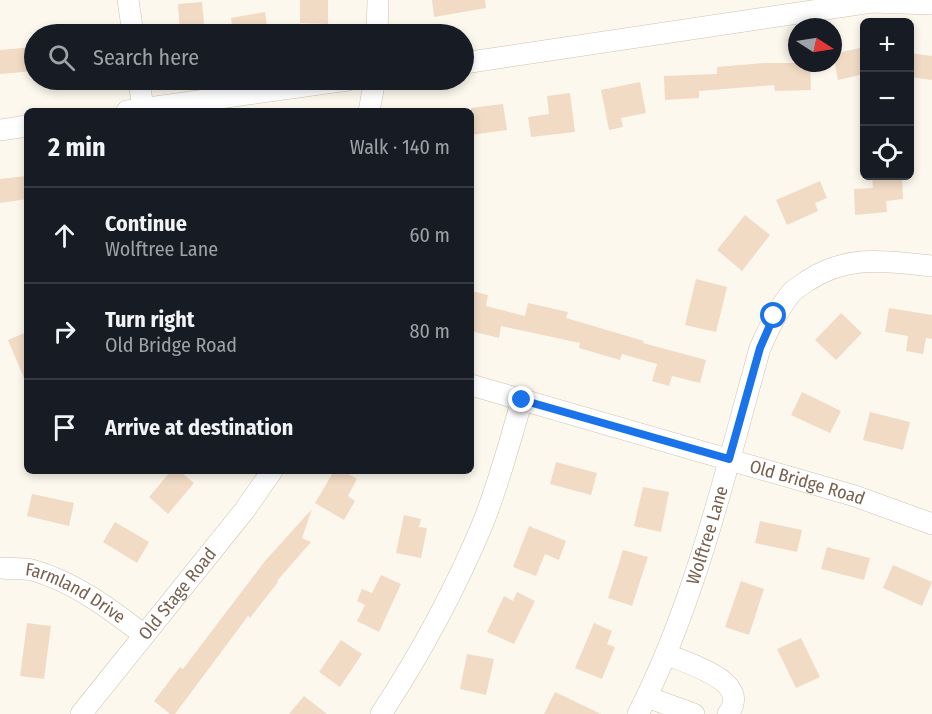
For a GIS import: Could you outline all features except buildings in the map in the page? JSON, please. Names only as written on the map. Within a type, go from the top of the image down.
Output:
[{"type":"street","points":[[128,0],[132,24]]},
{"type":"street","points":[[377,24],[378,0]]},
{"type":"street","points":[[474,61],[872,1],[932,4]]},
{"type":"street","points":[[135,108],[138,90]]},
{"type":"street","points":[[149,108],[277,90]]},
{"type":"street","points":[[370,108],[373,90]]},
{"type":"street","points":[[0,130],[24,126]]},
{"type":"street","name":"Wolftree Lane","points":[[642,706],[666,654],[698,565],[760,348],[774,316],[794,290],[819,274],[854,262],[891,262],[932,266]]},
{"type":"street","name":"Old Bridge Road","points":[[474,386],[855,496],[932,524]]},
{"type":"street","points":[[381,714],[434,628],[468,559],[498,480],[522,400]]},
{"type":"street","name":"Old Stage Road","points":[[81,714],[244,511],[270,474]]},
{"type":"street","name":"Farmland Drive","points":[[0,568],[31,570],[73,585],[144,635]]},
{"type":"street","points":[[666,654],[724,680],[732,689],[734,701],[728,714]]},
{"type":"street","points":[[642,706],[694,714]]},
{"type":"route","points":[[522,400],[729,459],[760,348],[774,316]]}]
